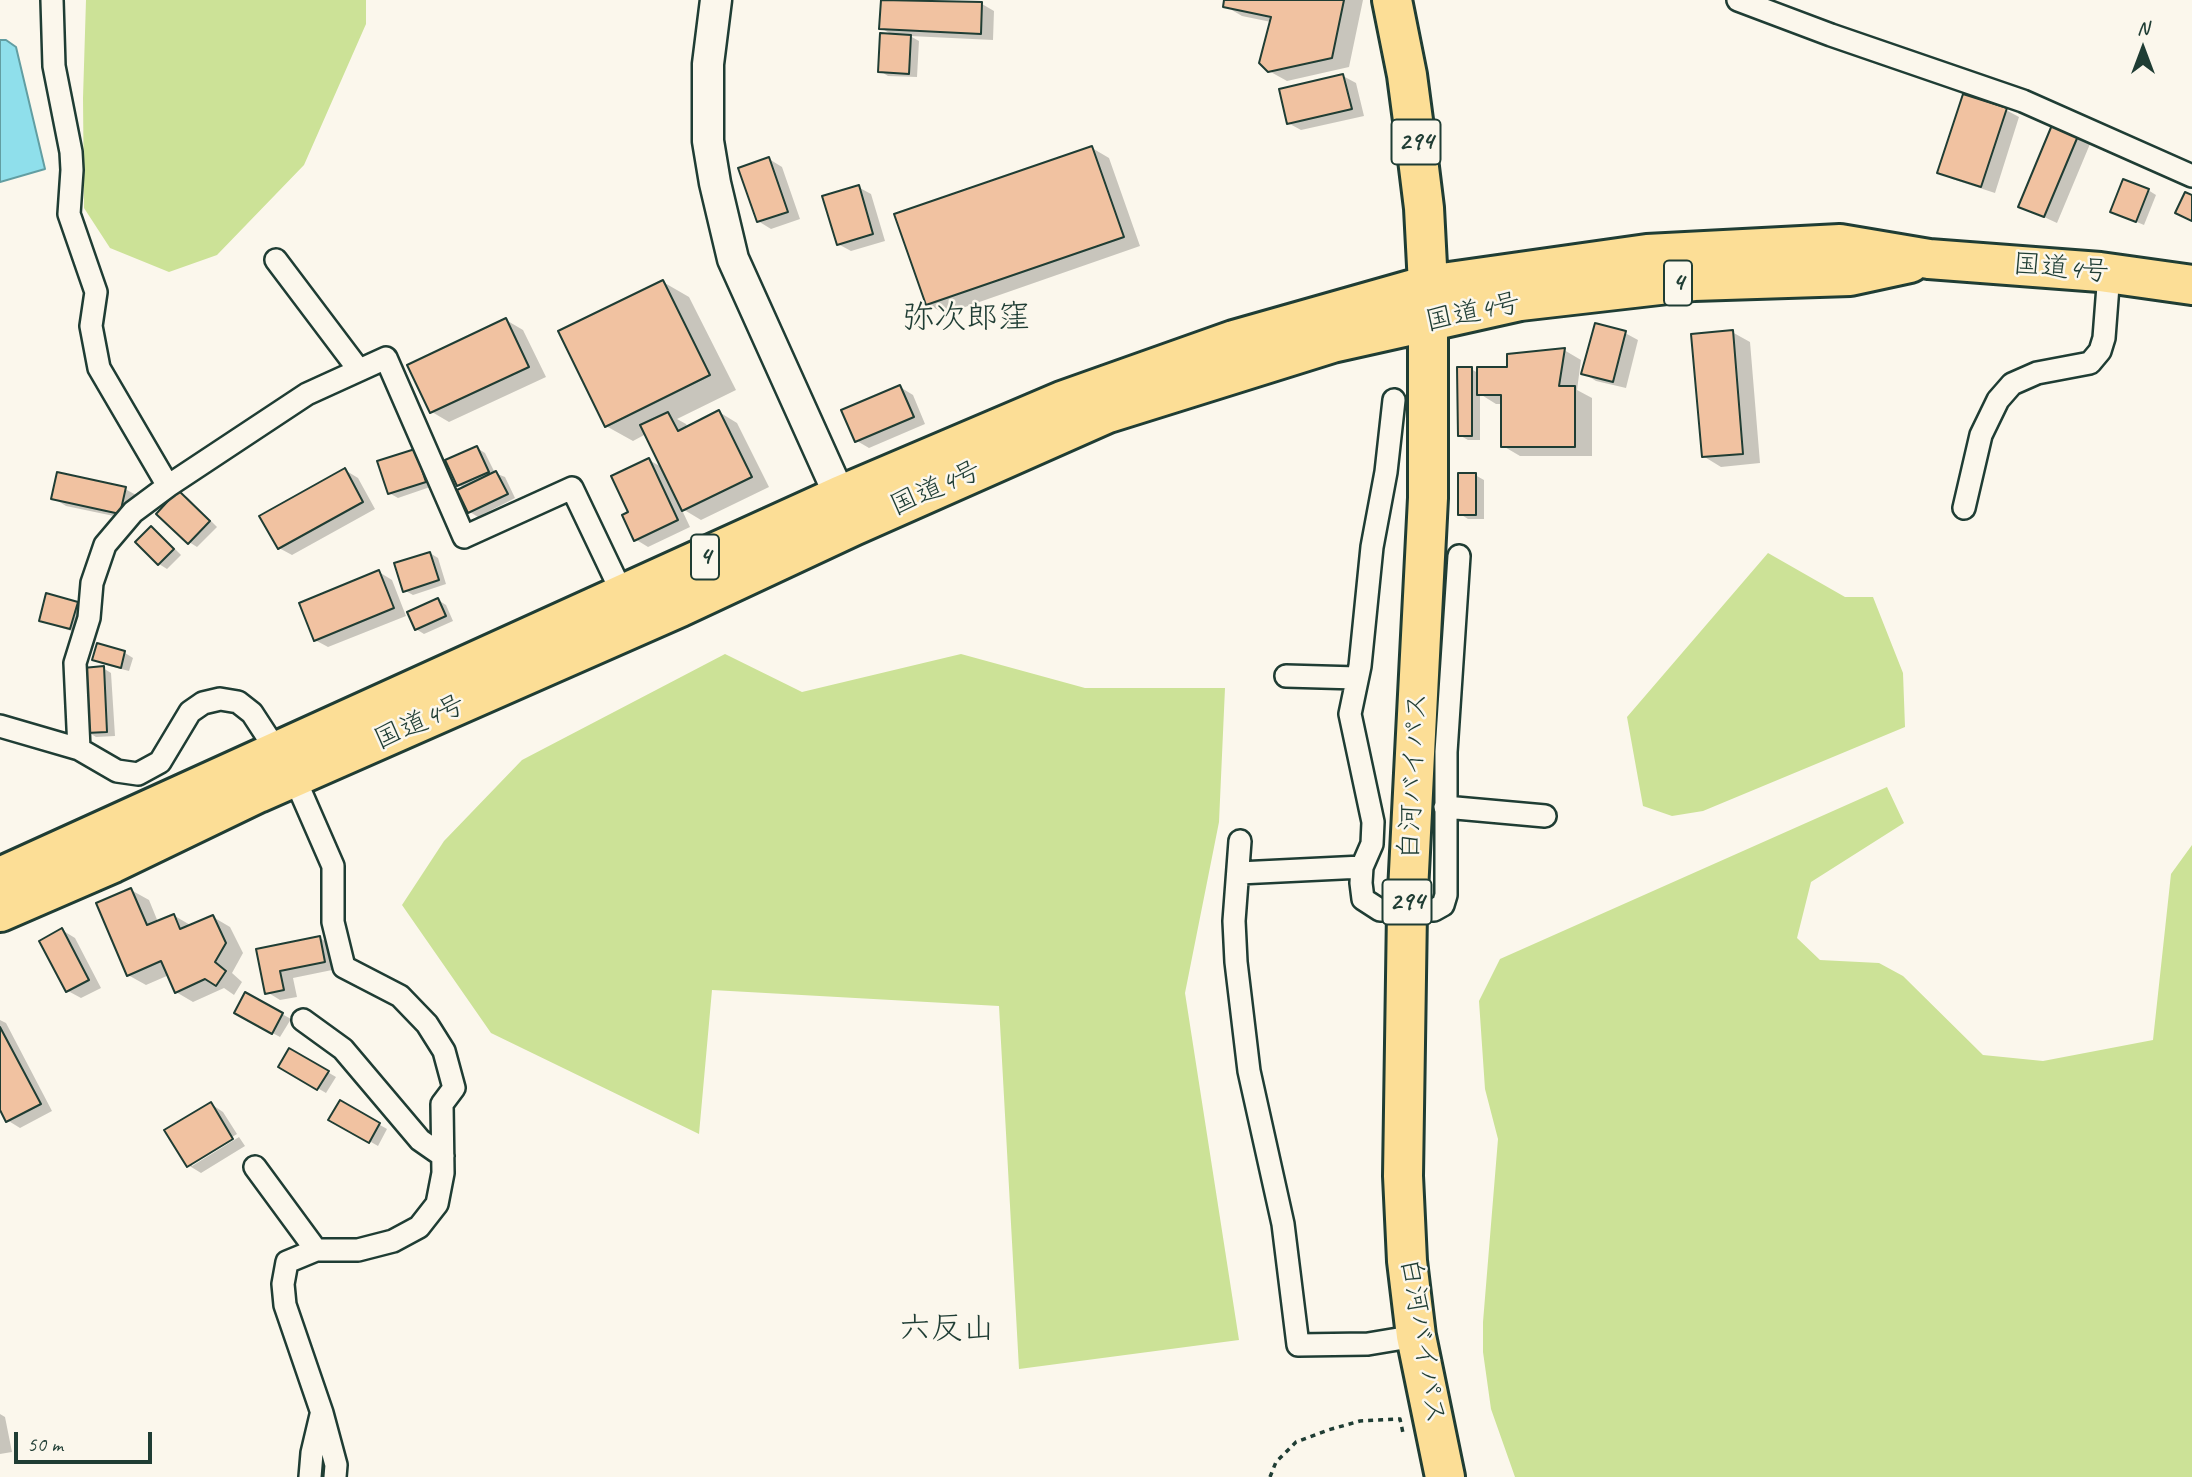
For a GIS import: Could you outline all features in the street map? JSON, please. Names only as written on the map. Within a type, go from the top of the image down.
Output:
[{"type":"highway","name":"294","points":[[1392,0],[1407,75],[1424,208],[1428,323]]},
{"type":"highway","name":"国道4号","points":[[0,877],[100,830],[286,766],[680,607],[846,511],[1062,401],[1234,340],[1428,285],[1647,254],[1840,244],[1929,259],[2109,273],[2192,285]]},
{"type":"highway","name":"国道4号","points":[[0,912],[113,863],[258,793],[286,766],[623,595],[1108,414],[1332,343],[1520,301],[1694,281],[1850,276],[1929,259]]},
{"type":"highway","name":"白河バイパス","points":[[1428,323],[1428,498],[1407,911],[1403,1176],[1407,1261],[1416,1336],[1445,1477]]},
{"type":"street","points":[[52,0],[54,66],[72,161],[69,214],[96,292],[91,326],[100,368],[168,486]]},
{"type":"street","points":[[716,0],[708,64],[708,141],[733,259],[846,511]]},
{"type":"street","points":[[1738,0],[2023,101],[2192,177]]},
{"type":"street","points":[[276,260],[359,370]]},
{"type":"street","points":[[1964,508],[1981,435],[1998,400],[2011,384],[2037,373],[2090,363],[2100,351],[2104,338],[2109,273]]},
{"type":"street","points":[[79,750],[75,663],[89,618],[92,583],[105,545],[134,512],[168,486],[307,394],[386,358],[464,537],[572,488],[623,595]]},
{"type":"street","points":[[1394,400],[1387,472],[1372,547],[1357,678],[1350,714],[1373,822],[1372,844],[1362,867],[1363,899],[1380,909],[1434,911],[1443,905],[1446,895],[1445,807],[1459,556]]},
{"type":"street","points":[[1286,676],[1357,678]]},
{"type":"street","points":[[0,726],[79,750],[117,771],[138,774],[160,762],[190,712],[203,703],[220,699],[238,702],[252,713],[286,766],[333,866],[333,922],[344,967],[400,996],[427,1024],[444,1051],[454,1088],[442,1104],[443,1173],[438,1204],[419,1227],[393,1241],[358,1250],[316,1250],[287,1262],[283,1284],[285,1305],[322,1413],[336,1465],[335,1477]]},
{"type":"street","points":[[1445,807],[1545,816]]},
{"type":"street","points":[[1241,841],[1234,921],[1236,962],[1248,1058],[1283,1224],[1298,1345],[1368,1344],[1416,1336]]},
{"type":"street","points":[[1239,873],[1362,867]]},
{"type":"street","points":[[303,1020],[343,1049],[420,1140],[443,1156]]},
{"type":"street","points":[[255,1167],[316,1250]]},
{"type":"street","points":[[310,1477],[312,1453],[322,1413]]},
{"type":"path","points":[[1270,1477],[1276,1462],[1297,1442],[1328,1430],[1360,1421],[1400,1419],[1403,1433]]},
{"type":"green space","points":[[86,0],[366,0],[366,24],[304,165],[217,255],[169,272],[110,248],[84,208]]},
{"type":"green space","points":[[1768,553],[1845,597],[1873,597],[1903,673],[1905,727],[1703,811],[1672,816],[1643,806],[1627,717]]},
{"type":"green space","points":[[725,654],[802,692],[961,654],[1085,688],[1225,688],[1219,822],[1185,993],[1239,1340],[1019,1369],[999,1006],[712,990],[699,1134],[491,1033],[402,905],[444,841],[522,760]]},
{"type":"green space","points":[[1887,787],[1904,823],[1811,882],[1797,938],[1820,960],[1879,963],[1903,976],[1983,1055],[2043,1061],[2153,1040],[2171,874],[2192,845],[2192,1477],[1515,1477],[1491,1409],[1483,1352],[1483,1322],[1498,1139],[1485,1089],[1479,1001],[1500,959]]},
{"type":"water","points":[[0,40],[6,40],[16,47],[45,169],[0,182]]},
{"type":"building","points":[[881,0],[982,2],[981,34],[879,29]]},
{"type":"building","points":[[1224,0],[1344,0],[1332,58],[1268,72],[1259,63],[1271,17],[1223,7]]},
{"type":"building","points":[[880,33],[911,35],[909,74],[878,72]]},
{"type":"building","points":[[1343,74],[1352,109],[1287,124],[1279,89]]},
{"type":"building","points":[[1963,94],[2007,108],[1981,187],[1937,173]]},
{"type":"building","points":[[2052,125],[2078,136],[2044,217],[2018,207]]},
{"type":"building","points":[[1092,146],[1124,237],[926,305],[894,214]]},
{"type":"building","points":[[769,157],[788,212],[757,222],[738,168]]},
{"type":"building","points":[[2123,179],[2149,189],[2136,222],[2110,212]]},
{"type":"building","points":[[859,185],[873,234],[837,245],[822,196]]},
{"type":"building","points":[[2185,192],[2192,195],[2192,221],[2175,213]]},
{"type":"building","points":[[663,280],[710,375],[605,427],[558,331]]},
{"type":"building","points":[[506,318],[529,367],[430,413],[407,365]]},
{"type":"building","points":[[1595,323],[1626,331],[1613,382],[1581,374]]},
{"type":"building","points":[[1733,330],[1743,454],[1702,457],[1691,334]]},
{"type":"building","points":[[1565,348],[1559,386],[1575,386],[1575,447],[1501,447],[1501,395],[1477,395],[1477,367],[1507,367],[1507,354]]},
{"type":"building","points":[[1457,367],[1472,367],[1472,436],[1458,436]]},
{"type":"building","points":[[900,385],[914,417],[855,442],[841,410]]},
{"type":"building","points":[[719,410],[752,477],[682,511],[640,425],[668,412],[678,431]]},
{"type":"building","points":[[477,446],[489,472],[457,486],[445,460]]},
{"type":"building","points":[[415,449],[426,482],[388,494],[377,461]]},
{"type":"building","points":[[649,458],[678,520],[634,541],[622,515],[628,512],[611,476]]},
{"type":"building","points":[[345,468],[363,502],[278,549],[259,516]]},
{"type":"building","points":[[496,471],[508,494],[468,513],[457,490]]},
{"type":"building","points":[[57,472],[126,487],[120,514],[51,499]]},
{"type":"building","points":[[1458,473],[1476,473],[1476,515],[1458,515]]},
{"type":"building","points":[[178,490],[210,521],[188,544],[156,514]]},
{"type":"building","points":[[151,526],[174,549],[158,565],[135,542]]},
{"type":"building","points":[[430,552],[439,580],[403,592],[394,563]]},
{"type":"building","points":[[379,570],[394,608],[314,641],[299,603]]},
{"type":"building","points":[[46,593],[78,602],[70,629],[39,621]]},
{"type":"building","points":[[438,598],[446,616],[415,630],[407,612]]},
{"type":"building","points":[[97,643],[125,651],[121,668],[92,660]]},
{"type":"building","points":[[104,666],[107,732],[86,733],[83,668]]},
{"type":"building","points":[[131,888],[147,925],[174,914],[180,929],[213,915],[226,943],[215,962],[226,971],[216,986],[205,979],[175,993],[161,961],[127,976],[96,903]]},
{"type":"building","points":[[62,928],[89,980],[66,992],[39,941]]},
{"type":"building","points":[[320,936],[325,962],[280,971],[284,990],[265,994],[256,949]]},
{"type":"building","points":[[245,992],[283,1013],[272,1034],[234,1013]]},
{"type":"building","points":[[0,1027],[41,1104],[6,1122],[0,1110]]},
{"type":"building","points":[[289,1048],[329,1071],[317,1090],[278,1067]]},
{"type":"building","points":[[340,1100],[380,1123],[369,1143],[328,1120]]},
{"type":"building","points":[[211,1102],[233,1139],[187,1167],[164,1130]]},
{"type":"district","name":"弥次郎窪","points":[[966,319]]},
{"type":"district","name":"六反山","points":[[947,1330]]}]
